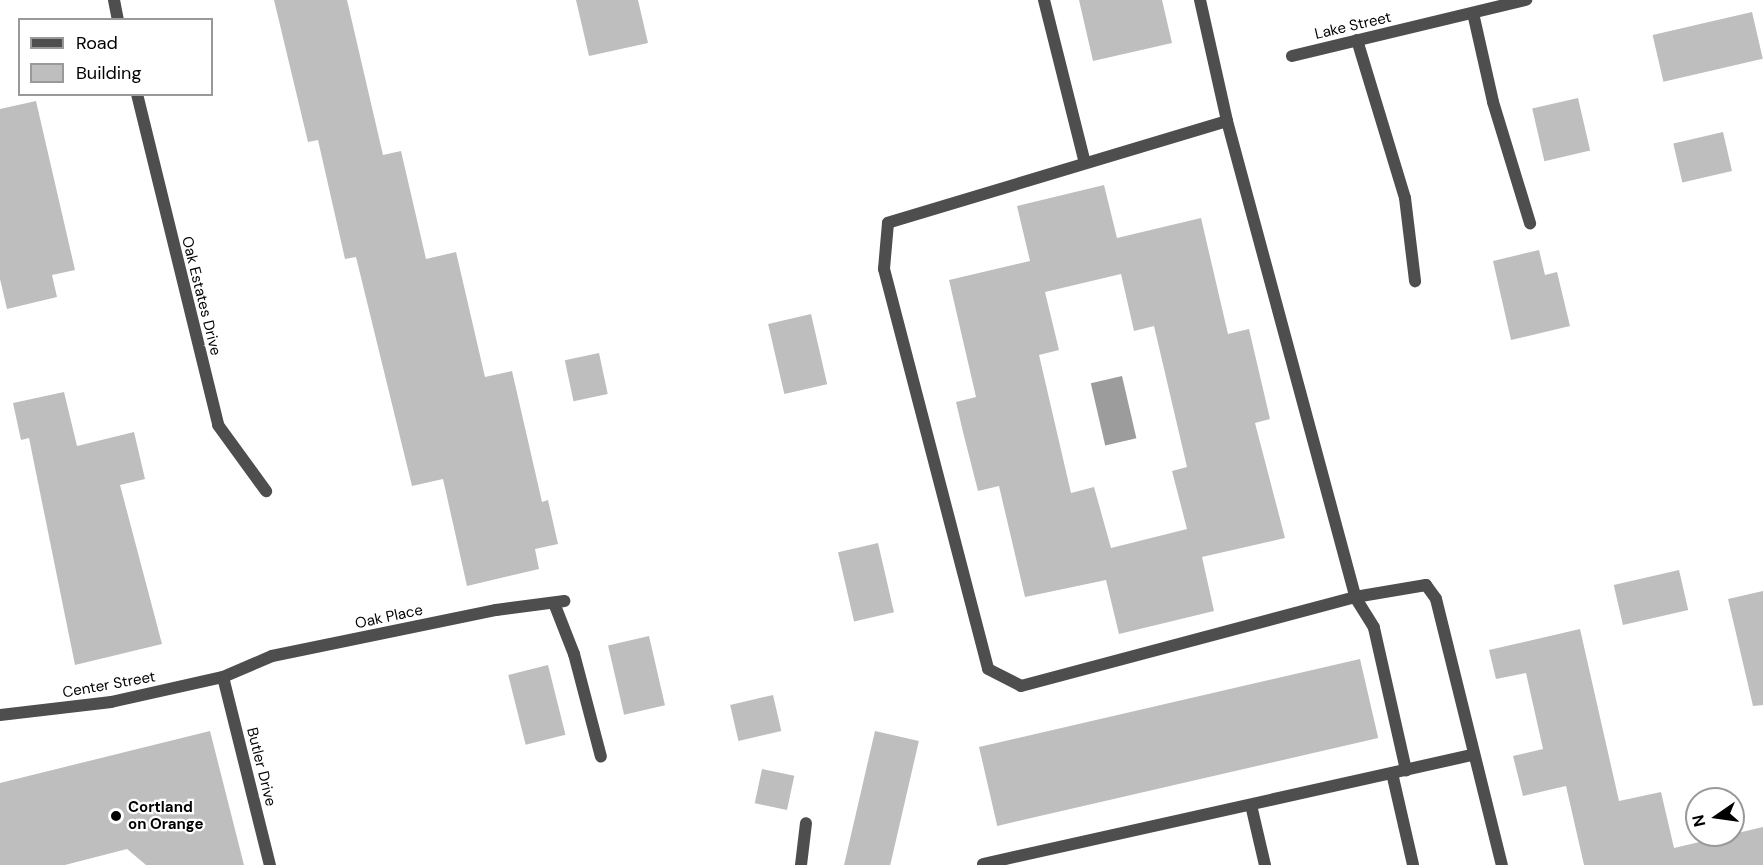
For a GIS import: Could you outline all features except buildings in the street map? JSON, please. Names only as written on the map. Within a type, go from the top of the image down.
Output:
[{"type":"street","points":[[114,0],[118,18]]},
{"type":"street","points":[[1044,0],[1085,164]]},
{"type":"street","points":[[1200,0],[1227,121],[1355,597],[1374,628],[1406,770]]},
{"type":"street","name":"Lake Street","points":[[1292,56],[1526,0]]},
{"type":"street","points":[[1473,13],[1493,102],[1530,223]]},
{"type":"street","points":[[1357,40],[1405,198],[1415,281]]},
{"type":"street","name":"Oak Estates Drive","points":[[137,96],[218,425],[266,491]]},
{"type":"street","points":[[1227,121],[888,222],[884,269],[988,669],[1021,686],[1355,597],[1426,585],[1436,599],[1472,755],[1502,865]]},
{"type":"street","name":"Oak Place","points":[[223,677],[272,656],[559,602],[601,757]]},
{"type":"street","name":"Center Street","points":[[0,715],[111,702],[223,677]]},
{"type":"street","name":"Butler Drive","points":[[223,677],[270,865]]},
{"type":"street","points":[[983,864],[1472,755]]},
{"type":"street","points":[[1392,773],[1413,865]]},
{"type":"street","points":[[1251,805],[1265,865]]},
{"type":"street","points":[[801,865],[806,823]]},
{"type":"shaded area","points":[[1122,376],[1136,438],[1105,446],[1091,383]]},
{"type":"place","name":"Cortland on Orange","points":[[116,816]]}]
